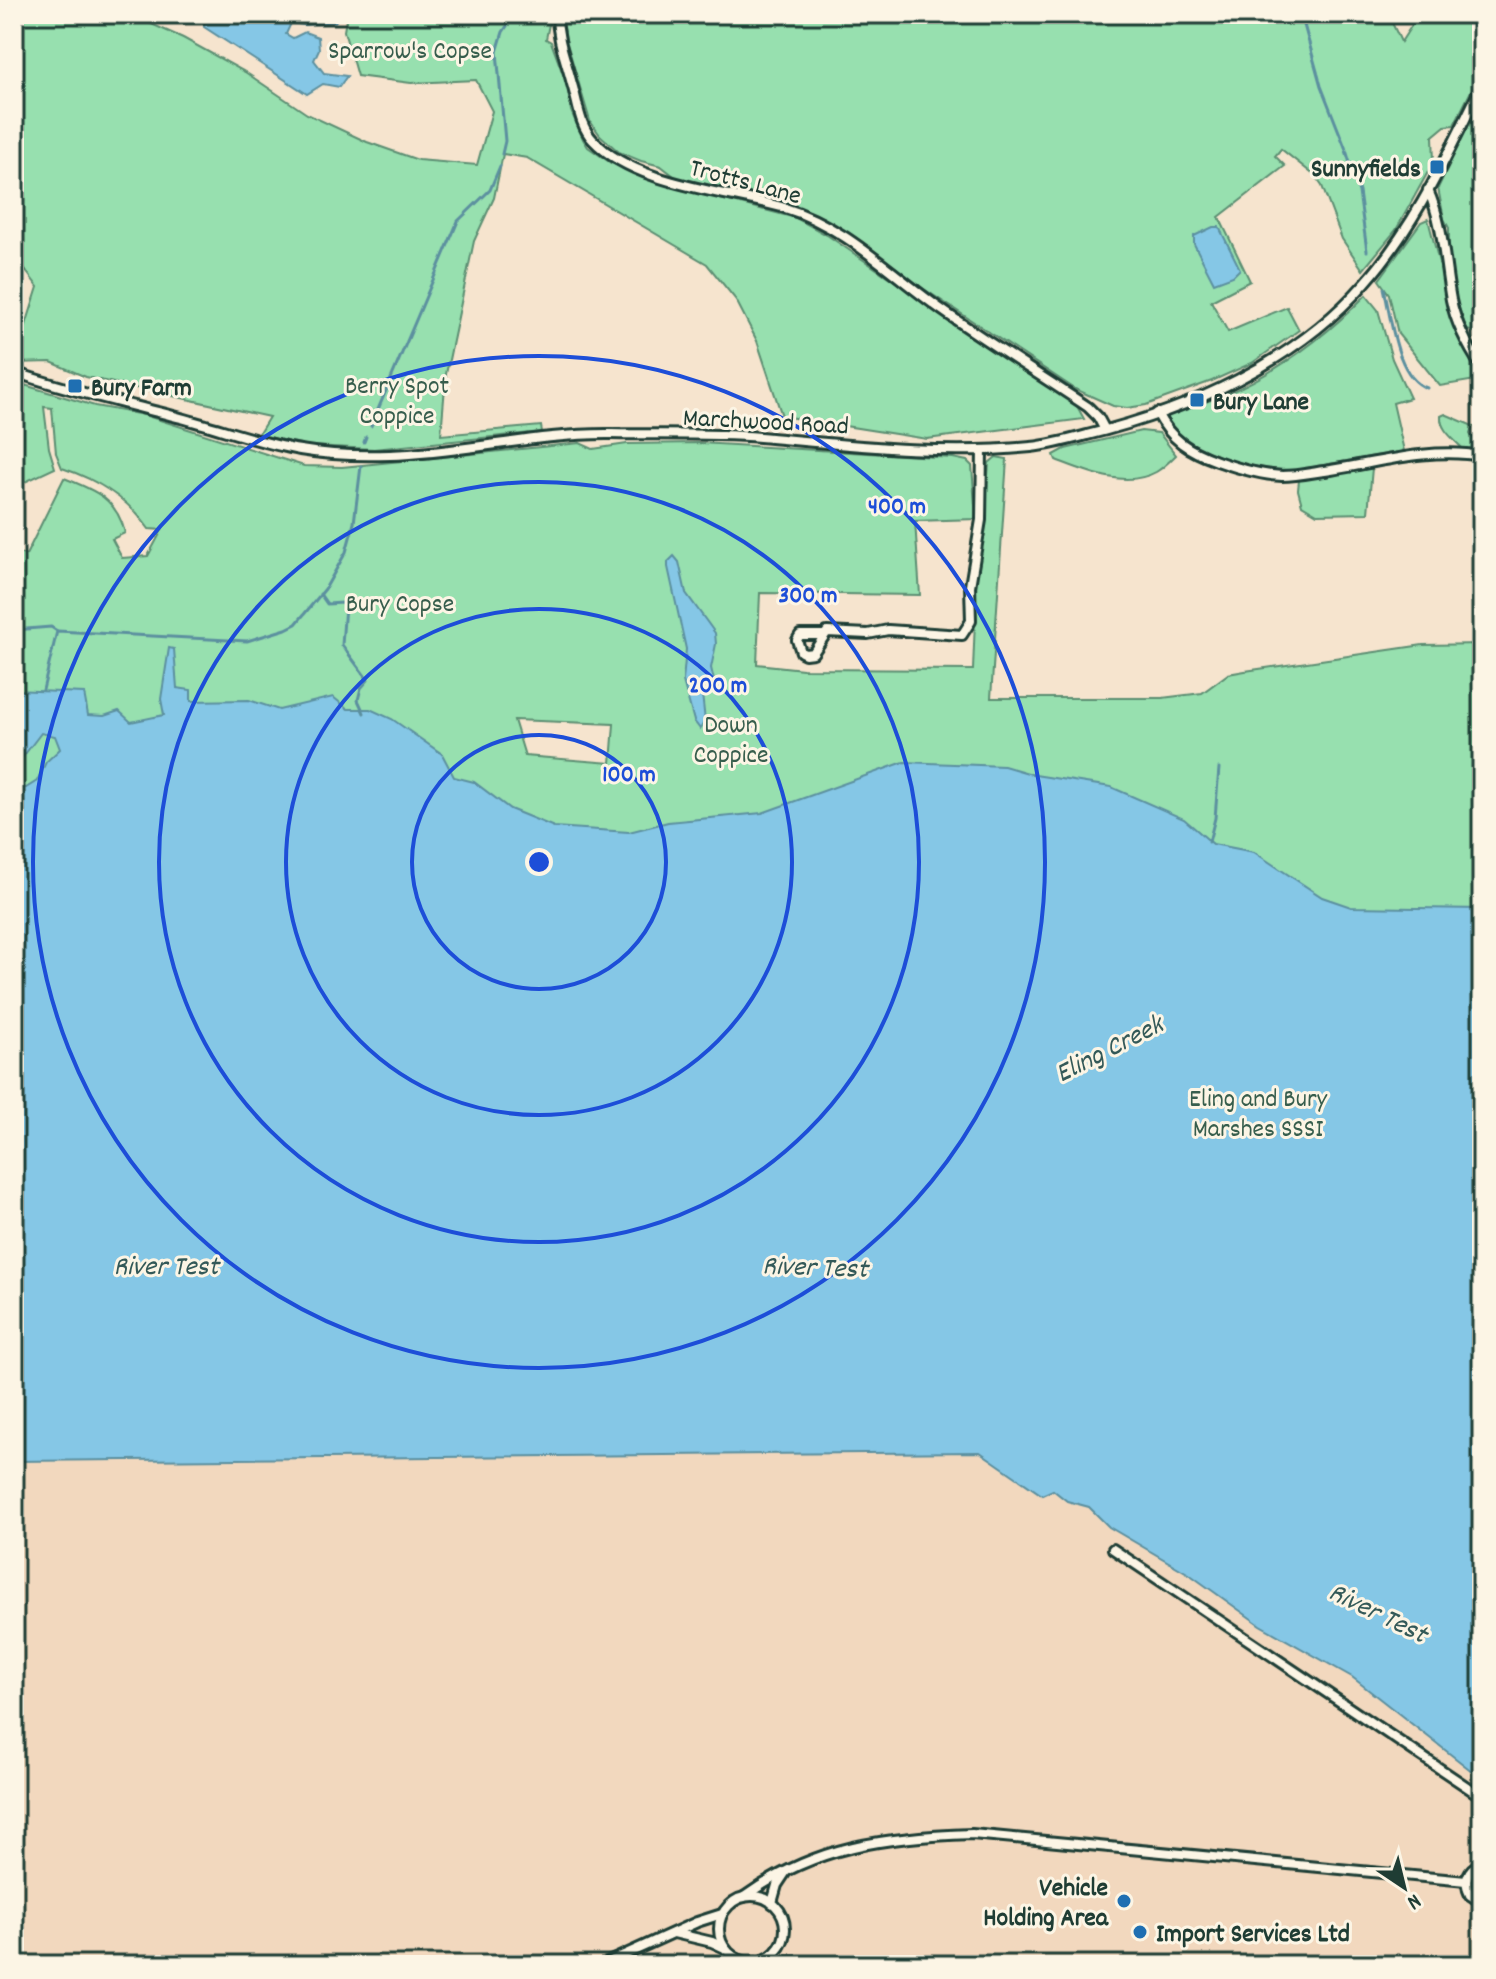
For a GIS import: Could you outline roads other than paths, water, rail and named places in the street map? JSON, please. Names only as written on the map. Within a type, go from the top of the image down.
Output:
[{"type":"street","name":"Trotts Lane","points":[[557,14],[558,42],[578,110],[592,139],[606,151],[634,167],[710,192],[782,207],[837,232],[940,309],[1088,407],[1105,430]]},
{"type":"street","name":"Marchwood Road","points":[[16,373],[263,441],[300,450],[347,454],[406,454],[584,434],[755,437],[933,450],[1036,447],[1157,413],[1252,373],[1327,320],[1365,284],[1397,243],[1482,85]]},
{"type":"street","points":[[1428,190],[1439,215],[1452,303],[1463,337],[1482,368]]},
{"type":"street","points":[[1157,413],[1166,430],[1181,445],[1222,463],[1270,474],[1295,475],[1432,454],[1482,456]]},
{"type":"street","points":[[823,635],[827,632],[868,634],[888,630],[962,635],[971,621],[970,586],[981,520],[982,450]]},
{"type":"street","points":[[1113,1549],[1482,1797]]},
{"type":"street","points":[[725,1948],[719,1931],[722,1914],[728,1906],[773,1876],[831,1852],[910,1836],[972,1834],[1466,1881]]},
{"type":"street","points":[[1482,1863],[1471,1870],[1466,1881],[1470,1895],[1482,1903]]},
{"type":"street","points":[[772,1903],[785,1872]]},
{"type":"street","points":[[673,1933],[712,1942],[725,1948],[738,1961],[768,1960],[784,1934],[782,1917],[764,1898],[744,1897]]},
{"type":"street","points":[[602,1965],[722,1914]]},
{"type":"water","points":[[205,14],[340,14],[335,22],[291,23],[286,34],[293,38],[305,32],[318,37],[319,49],[314,60],[324,73],[347,76],[339,87],[323,84],[307,94],[204,27]]},
{"type":"water","points":[[1219,227],[1240,269],[1233,276],[1214,283],[1194,244],[1194,236]]},
{"type":"water","points":[[674,556],[679,562],[686,593],[715,633],[711,668],[716,689],[712,691],[707,686],[702,694],[705,721],[700,729],[694,721],[683,681],[686,649],[668,567]]},
{"type":"water","points":[[169,648],[174,649],[177,688],[191,690],[191,701],[249,700],[279,710],[333,697],[348,709],[370,709],[392,719],[442,754],[454,777],[474,782],[510,809],[554,827],[629,832],[668,822],[762,813],[904,762],[1004,766],[1035,775],[1111,787],[1184,819],[1213,844],[1254,852],[1322,897],[1351,907],[1482,909],[1482,1779],[1352,1677],[1260,1625],[1189,1574],[1109,1527],[1089,1507],[1067,1501],[1053,1490],[1042,1495],[980,1452],[14,1461],[14,786],[26,788],[37,781],[46,762],[60,749],[55,736],[41,733],[22,758],[14,761],[14,690],[84,693],[88,715],[104,716],[119,711],[131,722],[164,715],[161,699]]},
{"type":"waterway","points":[[502,154],[505,141],[497,52],[503,32],[515,14]]},
{"type":"waterway","points":[[1301,14],[1321,86],[1359,192],[1367,251]]},
{"type":"waterway","points":[[371,426],[458,221],[490,190],[500,166]]},
{"type":"waterway","points":[[1384,288],[1402,360],[1408,372],[1427,388]]},
{"type":"waterway","points":[[364,442],[366,437]]},
{"type":"waterway","points":[[43,690],[57,631],[247,641],[296,624],[325,589],[346,552],[354,523],[361,466]]},
{"type":"waterway","points":[[320,594],[327,604],[343,603],[345,606],[342,645],[368,680],[361,688],[358,700],[364,713]]},
{"type":"waterway","points":[[14,630],[51,627],[57,631]]},
{"type":"waterway","points":[[1209,842],[1215,818],[1219,768]]},
{"type":"place","name":"Sunnyfields","points":[[1437,167]]},
{"type":"place","name":"Bury Farm","points":[[75,386]]},
{"type":"place","name":"Bury Lane","points":[[1197,400]]},
{"type":"place","name":"Vehicle Holding Area","points":[[1124,1901]]},
{"type":"place","name":"Import Services Ltd","points":[[1140,1932]]},
{"type":"park label","name":"Sparrow's Copse","points":[[410,49]]},
{"type":"park label","name":"Berry Spot Coppice","points":[[397,399]]},
{"type":"park label","name":"Bury Copse","points":[[400,602]]},
{"type":"park label","name":"Down Coppice","points":[[731,738]]},
{"type":"park label","name":"Eling and Bury Marshes SSSI","points":[[1258,1112]]},
{"type":"water label","name":"Eling Creek","points":[[1108,1047]]},
{"type":"water label","name":"River Test","points":[[166,1264]]},
{"type":"water label","name":"River Test","points":[[815,1265]]},
{"type":"water label","name":"River Test","points":[[1379,1611]]}]
